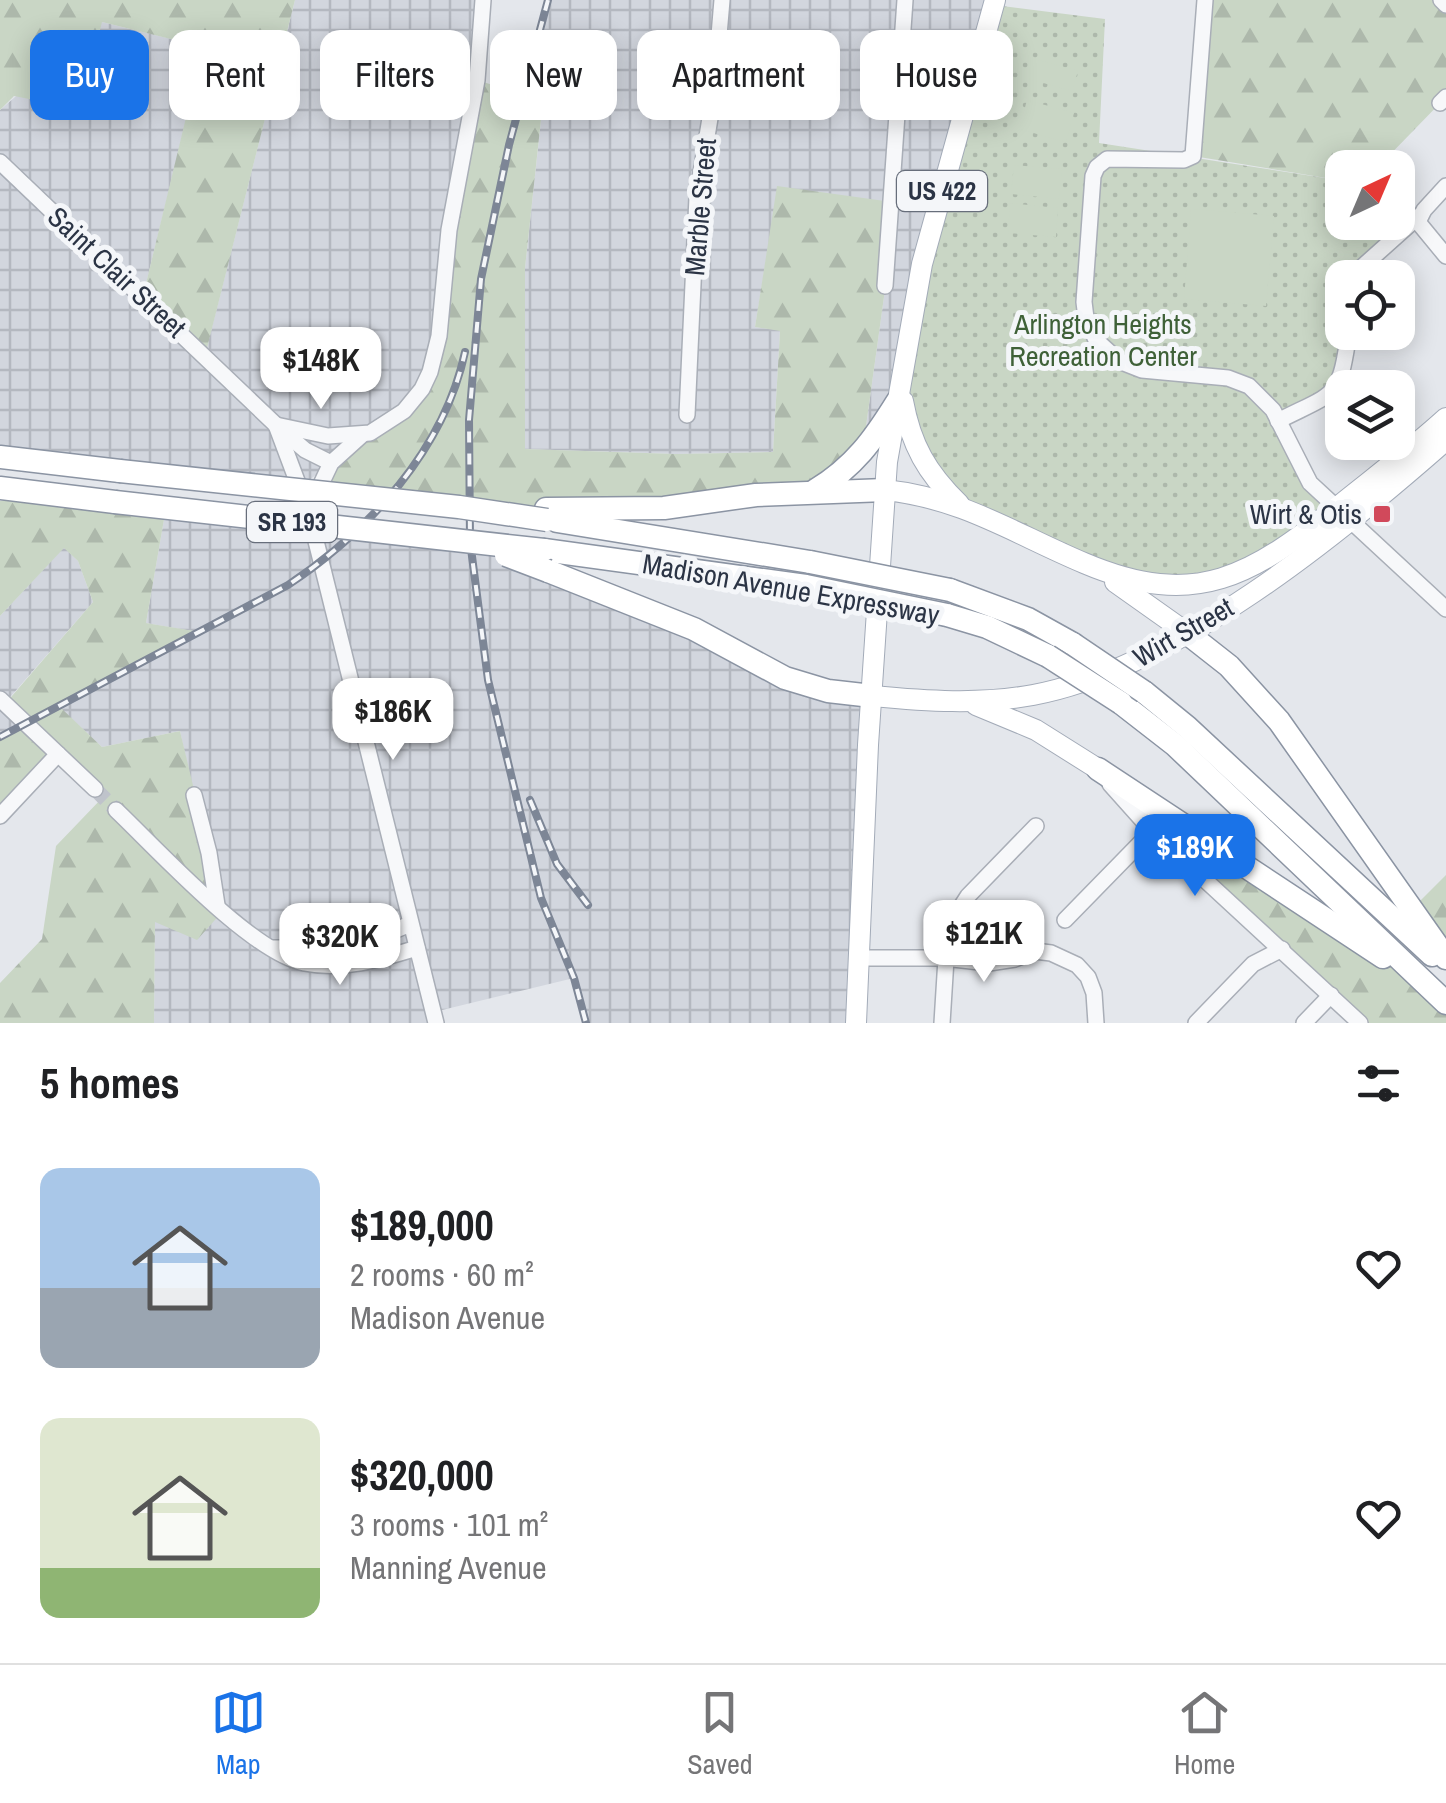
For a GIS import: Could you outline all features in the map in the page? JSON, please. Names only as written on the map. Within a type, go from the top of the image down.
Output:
[{"type":"highway","points":[[816,491],[857,460],[899,393]]},
{"type":"highway","points":[[0,446],[53,464]]},
{"type":"highway","name":"Madison Avenue Expressway","points":[[0,458],[546,514],[950,590],[1028,619],[1144,692],[1187,727],[1446,968]]},
{"type":"highway","name":"SR 193","points":[[0,488],[470,542],[546,560],[694,628],[784,678],[828,692],[872,696]]},
{"type":"highway","points":[[546,514],[664,508],[756,494],[885,490]]},
{"type":"highway","points":[[0,501],[68,496]]},
{"type":"highway","name":"Madison Avenue Expressway","points":[[546,560],[806,586],[947,615],[987,627],[1048,656],[1121,703],[1174,746],[1441,998]]},
{"type":"highway","name":"US 422","points":[[1187,632],[1229,666],[1278,721],[1446,958]]},
{"type":"highway","points":[[1098,768],[1441,998]]},
{"type":"main road","name":"US 422","points":[[872,696],[885,490],[899,393],[922,264],[995,0]]},
{"type":"main road","name":"US 422","points":[[899,393],[919,457],[929,474],[961,506]]},
{"type":"main road","name":"Wirt Street","points":[[872,696],[964,701],[1029,696],[1094,678],[1143,658],[1288,567],[1446,418]]},
{"type":"main road","name":"Wirt Street","points":[[885,490],[961,506],[1084,563],[1138,581],[1171,585],[1226,577],[1265,562],[1344,513],[1446,440]]},
{"type":"main road","name":"US 422","points":[[1084,563],[1187,632]]},
{"type":"main road","points":[[856,1023],[872,696]]},
{"type":"main road","points":[[964,701],[1036,730],[1098,768]]},
{"type":"street","points":[[308,513],[331,464],[362,435],[391,422],[404,411],[430,372],[439,336],[449,230],[478,80],[483,0]]},
{"type":"street","name":"Marble Street","points":[[687,415],[697,197],[714,94],[722,0]]},
{"type":"street","points":[[885,286],[905,0]]},
{"type":"street","points":[[1206,0],[1193,156],[1184,160],[1107,159],[1093,176],[1086,318],[1096,340],[1119,361],[1142,370],[1237,380],[1264,398],[1310,483],[1446,609]]},
{"type":"street","name":"Saint Clair Street","points":[[0,162],[276,425],[305,450],[331,464]]},
{"type":"street","points":[[1370,260],[1418,219],[1446,186]]},
{"type":"street","points":[[1418,219],[1446,256]]},
{"type":"street","points":[[1278,420],[1336,390],[1346,350]]},
{"type":"street","points":[[276,425],[312,434],[362,435]]},
{"type":"street","name":"Saint Clair Street","points":[[276,425],[308,513],[436,1023]]},
{"type":"street","points":[[0,699],[94,789]]},
{"type":"street","points":[[0,816],[58,754]]},
{"type":"street","points":[[1098,768],[1152,831],[1360,1023]]},
{"type":"street","points":[[194,795],[210,852],[217,905]]},
{"type":"street","points":[[116,810],[244,931],[290,960],[330,966],[367,962],[417,948]]},
{"type":"street","points":[[942,1023],[948,927],[956,912],[1036,826]]},
{"type":"street","points":[[1064,920],[1152,831]]},
{"type":"street","points":[[273,948],[332,948],[410,924]]},
{"type":"street","points":[[1196,1023],[1253,964],[1282,950]]},
{"type":"street","points":[[859,958],[990,962],[1036,951],[1066,959],[1088,977],[1094,993],[1096,1023]]},
{"type":"street","points":[[1304,1023],[1331,995]]},
{"type":"shaded area","points":[[295,0],[483,0],[470,91],[470,30],[320,30],[320,120],[466,120],[422,389],[297,490],[0,447],[0,110],[30,84],[30,120],[149,120],[149,34],[169,38],[169,120],[186,120],[143,296],[205,355],[265,120],[300,120],[300,30],[287,30]]},
{"type":"shaded area","points":[[548,0],[995,0],[988,30],[860,30],[860,120],[966,120],[897,402],[862,455],[889,261],[778,187],[755,327],[780,330],[773,452],[676,454],[524,449],[525,268],[541,120],[617,120],[617,30],[539,30]]},
{"type":"shaded area","points":[[102,22],[135,30],[93,30]]},
{"type":"shaded area","points":[[166,508],[470,541],[771,671],[872,696],[856,1023],[586,1023],[574,978],[434,1012],[436,1023],[154,1023],[155,921],[194,795],[180,731],[102,747],[59,707],[198,632],[146,623]]},
{"type":"shaded area","points":[[64,547],[78,561],[93,602],[5,703],[27,724],[0,737],[0,616]]},
{"type":"green space","points":[[0,0],[295,0],[287,30],[169,30],[169,39],[149,34],[149,30],[102,22],[100,30],[30,30],[30,99],[14,96],[0,110]]},
{"type":"green space","points":[[1205,0],[1446,0],[1446,97],[1395,150],[1325,150],[1325,178],[1193,156]]},
{"type":"green space","name":"Arlington Heights Recreation Center","points":[[994,5],[1105,19],[1099,143],[1325,178],[1325,240],[1393,240],[1374,260],[1325,260],[1325,350],[1342,350],[1342,370],[1325,370],[1325,389],[1278,421],[1329,501],[1265,561],[1154,583],[961,505],[907,423],[909,326],[964,120],[1013,120],[1013,30],[987,30]]},
{"type":"green space","points":[[1035,59],[1078,71],[1072,91],[1029,79]]},
{"type":"green space","points":[[477,80],[490,84],[490,120],[541,120],[525,268],[525,449],[676,454],[773,452],[780,331],[755,327],[777,186],[892,202],[889,261],[862,455],[815,491],[664,508],[459,507],[317,491],[323,477],[422,389]]},
{"type":"green space","points":[[1027,100],[1074,113],[1066,142],[1019,129]]},
{"type":"green space","points":[[185,120],[265,120],[205,356],[143,296]]},
{"type":"green space","points":[[1014,165],[1062,169],[1059,199],[1011,194]]},
{"type":"green space","points":[[1010,203],[1058,208],[1056,237],[1008,233]]},
{"type":"green space","points":[[1191,209],[1274,216],[1266,306],[1184,299]]},
{"type":"green space","points":[[68,496],[166,508],[146,623],[200,632],[60,707],[102,747],[180,731],[223,911],[197,940],[155,922],[154,1023],[0,1023],[0,983],[42,939],[56,846],[103,797],[58,755],[0,816],[0,737],[26,724],[5,704],[93,602],[78,561],[64,548],[0,616],[0,501]]},
{"type":"green space","points":[[1134,814],[1171,815],[1446,1003],[1446,1023],[1360,1023]]},
{"type":"green space","points":[[1446,875],[1446,958],[1412,909]]},
{"type":"tunnel","points":[[95,789],[116,810]]},
{"type":"railway","points":[[548,0],[509,145],[481,279],[469,420],[470,541],[488,680],[541,898],[574,978],[586,1023]]},
{"type":"railway","points":[[0,737],[288,585],[347,540],[399,485],[421,455],[455,388],[465,352]]},
{"type":"railway","points":[[530,800],[557,864],[588,905]]},
{"type":"place","name":"Wirt & Otis","points":[[1382,514]]}]
